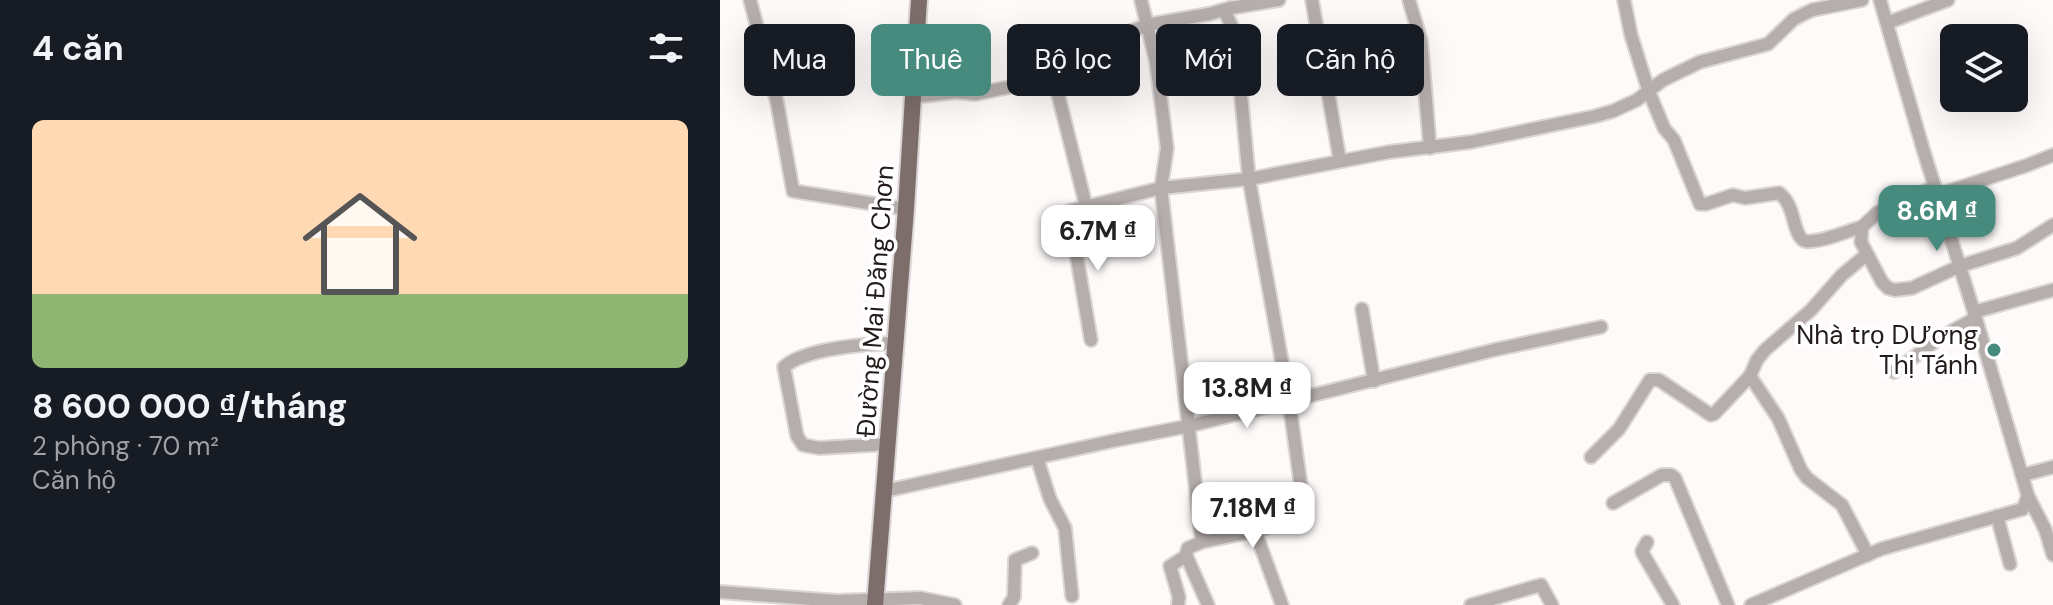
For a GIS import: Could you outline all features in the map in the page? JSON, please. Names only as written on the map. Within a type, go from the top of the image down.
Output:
[{"type":"main road","name":"Đường Mai Đăng Chơn","points":[[876,602],[919,0]]},
{"type":"street","points":[[750,0],[777,102],[793,191],[906,209]]},
{"type":"street","points":[[1141,0],[1156,61],[1167,148],[1161,188],[1202,542]]},
{"type":"street","points":[[1140,28],[1279,0]]},
{"type":"street","points":[[1312,0],[1340,161]]},
{"type":"street","points":[[1409,0],[1421,41],[1430,148]]},
{"type":"street","points":[[1624,0],[1631,35],[1649,92],[1664,128],[1674,140],[1700,204],[1733,195],[1745,198],[1779,193],[1793,214],[1800,237],[1805,241],[1819,240],[1862,227],[1890,205],[2053,155]]},
{"type":"street","points":[[1091,340],[1069,211],[1161,188],[1249,179],[1389,152],[1519,133],[1596,116],[1623,107],[1663,80],[1700,62],[1768,44],[1794,19],[1812,10],[1862,0]]},
{"type":"street","points":[[1880,0],[2028,496],[2049,528],[2053,555]]},
{"type":"street","points":[[1887,23],[1948,0]]},
{"type":"street","points":[[1208,605],[1186,556],[1188,548],[1305,515],[1289,401],[1249,179],[1235,33],[1224,10]]},
{"type":"street","points":[[913,97],[956,92],[975,94],[1007,88]]},
{"type":"street","points":[[1058,96],[1086,206]]},
{"type":"street","points":[[1862,227],[1861,242],[1866,255],[1882,282],[1895,290],[1912,288],[1960,266],[2017,248],[2053,225]]},
{"type":"street","points":[[1591,457],[1619,429],[1650,380],[1659,380],[1711,415],[1714,414],[1750,376],[1765,350],[1866,255]]},
{"type":"street","points":[[1894,372],[1975,315],[2053,290]]},
{"type":"street","points":[[1362,309],[1374,381]]},
{"type":"street","points":[[885,491],[1189,426],[1498,349],[1601,327]]},
{"type":"street","points":[[888,444],[819,448],[803,445],[797,436],[784,367],[797,359],[833,349],[896,343]]},
{"type":"street","points":[[1750,376],[1778,418],[1801,470],[1842,505],[1868,555]]},
{"type":"street","points":[[1037,458],[1050,499],[1065,528],[1072,596]]},
{"type":"street","points":[[2023,475],[2053,467]]},
{"type":"street","points":[[1613,503],[1662,475],[1675,478],[1728,605]]},
{"type":"street","points":[[1751,605],[1881,549],[2023,509],[2028,496]]},
{"type":"street","points":[[1997,516],[2010,564]]},
{"type":"street","points":[[1255,531],[1282,605]]},
{"type":"street","points":[[1647,542],[1643,554],[1673,605]]},
{"type":"street","points":[[1009,605],[1014,597],[1015,560],[1032,553]]},
{"type":"street","points":[[1178,605],[1179,597],[1170,566],[1186,556]]},
{"type":"street","points":[[1471,605],[1541,585],[1552,605]]},
{"type":"street","points":[[720,592],[837,601],[876,602],[920,598],[955,605]]},
{"type":"place","name":"Nhà trọ DƯơng Thị Tánh","points":[[1994,350]]}]
